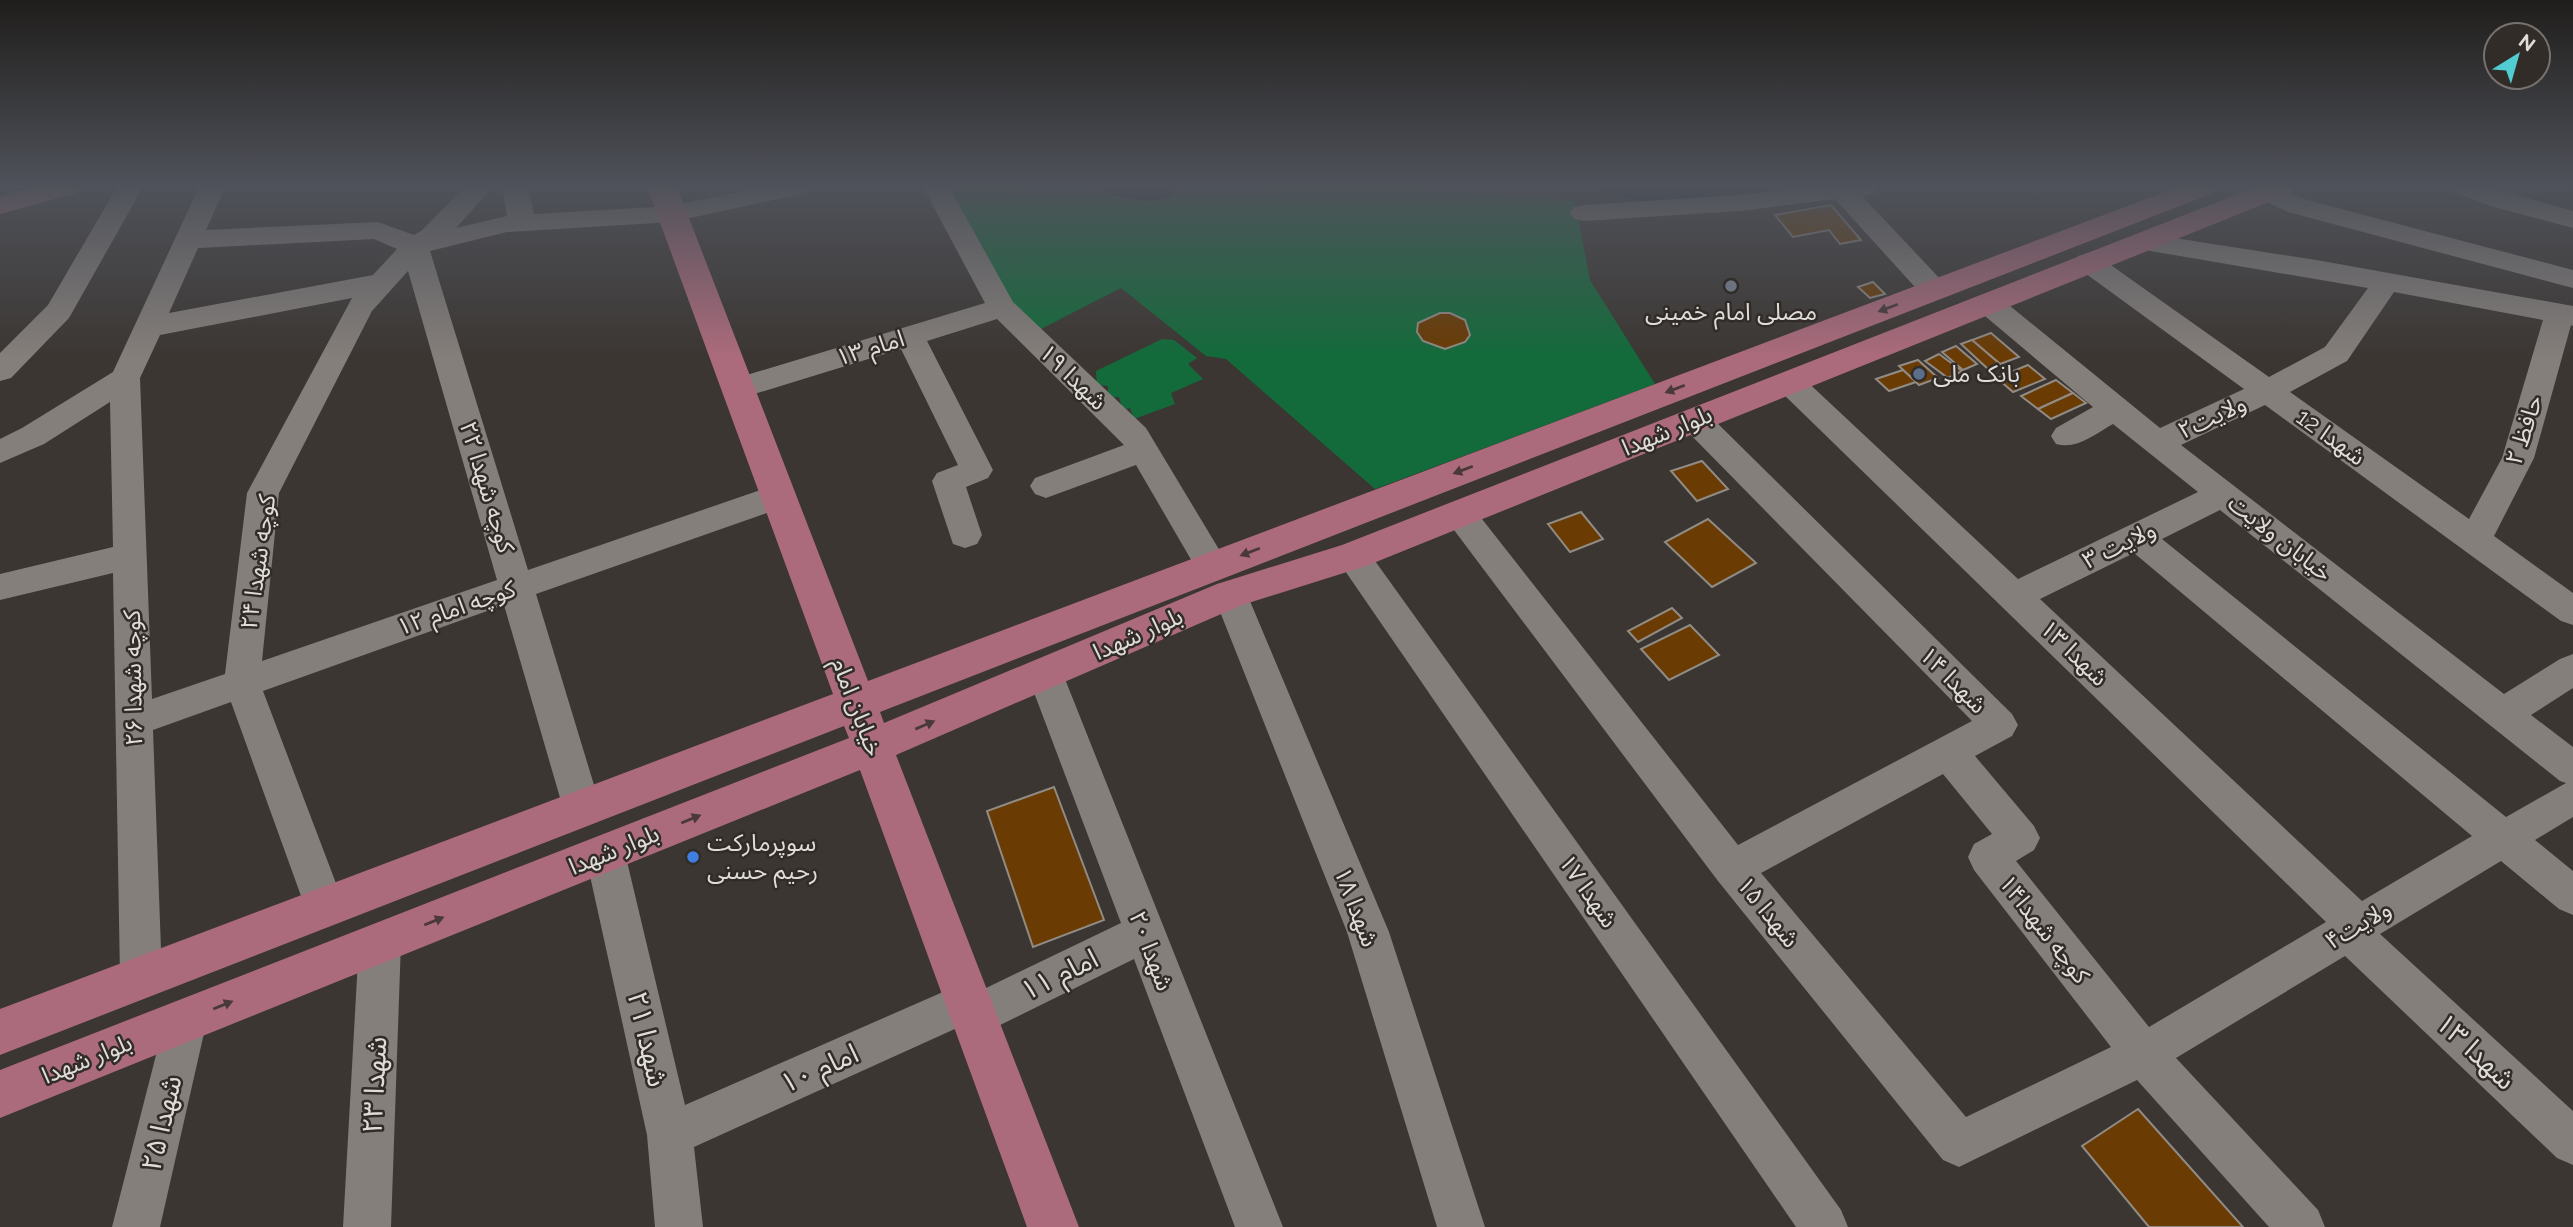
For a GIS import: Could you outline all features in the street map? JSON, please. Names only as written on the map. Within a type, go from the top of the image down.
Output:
[{"type":"main road","name":"خیابان امام","points":[[684,244],[1053,1227]]},
{"type":"main road","name":"بلوار شهدا","points":[[0,1094],[873,747],[1045,674],[1221,580],[1515,450],[2053,244]]},
{"type":"main road","name":"بلوار شهدا","points":[[0,1032],[856,703],[1221,580],[1353,556],[2137,244]]},
{"type":"main road","points":[[1515,450],[1508,468],[1514,478],[1534,484]]},
{"type":"street","points":[[0,371],[59,311],[97,244]]},
{"type":"street","points":[[0,452],[33,436],[125,378],[185,244]]},
{"type":"street","points":[[411,244],[422,244]]},
{"type":"street","name":"کوچه شهدا ۲۴","points":[[325,907],[242,683],[263,493],[360,307],[418,244]]},
{"type":"street","name":"شهدا ۱۹","points":[[967,244],[1002,308],[1135,436],[1221,580]]},
{"type":"street","points":[[1896,244],[1934,290]]},
{"type":"street","points":[[2157,244],[2566,315]]},
{"type":"street","points":[[2448,244],[2573,279]]},
{"type":"street","name":"کوچه شهدا ۲۲","points":[[415,246],[582,808]]},
{"type":"street","name":"شهدا 12","points":[[2088,262],[2573,611]]},
{"type":"street","name":"ولایت۲","points":[[2157,443],[2267,391],[2336,354],[2387,282]]},
{"type":"street","points":[[148,327],[381,283]]},
{"type":"street","name":"خیابان ولایت","points":[[1989,304],[2157,443],[2573,769]]},
{"type":"street","name":"امام ۱۳","points":[[738,388],[1002,308]]},
{"type":"street","name":"حافظ ۲","points":[[2474,540],[2518,458],[2566,315]]},
{"type":"street","points":[[910,336],[977,470],[948,481],[965,535]]},
{"type":"street","name":"کوچه شهدا ۲۶","points":[[125,378],[141,977]]},
{"type":"street","name":"شهدا ۱۳","points":[[1789,382],[2015,596],[2573,1142]]},
{"type":"street","points":[[2067,436],[2116,408]]},
{"type":"street","name":"شهدا ۱۴","points":[[1695,420],[1999,725],[1732,868]]},
{"type":"street","points":[[1046,486],[1143,450]]},
{"type":"street","name":"ولایت ۳","points":[[2015,596],[2224,494]]},
{"type":"street","name":"کوچه امام ۱۲","points":[[134,721],[778,495]]},
{"type":"street","name":"شهدا ۱۵","points":[[1458,514],[1732,868],[1959,1144],[2143,1054]]},
{"type":"street","points":[[2136,536],[2573,896]]},
{"type":"street","points":[[0,587],[130,556]]},
{"type":"street","name":"شهدا ۱۷","points":[[1353,556],[1824,1227]]},
{"type":"street","name":"شهدا ۱۸","points":[[1221,580],[1368,932],[1461,1227]]},
{"type":"street","points":[[2504,713],[2573,669]]},
{"type":"street","name":"شهدا ۲۰","points":[[1045,674],[1259,1227]]},
{"type":"street","name":"کوچه شهدا۱۴","points":[[1947,751],[2020,838],[1988,857],[2143,1054]]},
{"type":"street","name":"ولایت۴","points":[[2143,1054],[2573,797]]},
{"type":"street","name":"شهدا ۲۱","points":[[605,853],[670,1135],[680,1227]]},
{"type":"street","name":"امام ۱۱","points":[[971,1008],[1144,933]]},
{"type":"street","name":"شهدا ۲۳","points":[[367,1227],[380,943]]},
{"type":"street","name":"امام ۱۰","points":[[670,1135],[971,1008]]},
{"type":"street","name":"شهدا ۲۵","points":[[136,1227],[186,1020]]},
{"type":"street","points":[[2143,1054],[2301,1227]]},
{"type":"green space","points":[[976,244],[1583,244],[1590,280],[1655,384],[1375,489],[1226,359],[1206,356],[1121,288],[1039,330],[1007,302]]},
{"type":"green space","points":[[1162,339],[1174,340],[1197,358],[1188,364],[1203,379],[1171,393],[1175,404],[1134,419],[1130,408],[1123,410],[1119,397],[1108,398],[1108,386],[1097,385],[1096,371]]},
{"type":"building","points":[[1873,282],[1885,294],[1870,298],[1858,287]]},
{"type":"building","points":[[1440,313],[1450,313],[1465,320],[1470,335],[1465,342],[1445,349],[1423,341],[1417,332],[1418,323]]},
{"type":"building","points":[[1991,333],[2019,357],[2000,364],[1972,340]]},
{"type":"building","points":[[1972,340],[2000,364],[1988,369],[1961,344]]},
{"type":"building","points":[[1956,346],[1977,364],[1963,370],[1942,352]]},
{"type":"building","points":[[1939,354],[1962,371],[1948,378],[1925,361]]},
{"type":"building","points":[[1918,360],[1938,378],[1919,385],[1899,366]]},
{"type":"building","points":[[2028,365],[2045,379],[2013,392],[1997,378]]},
{"type":"building","points":[[1903,370],[1916,382],[1889,391],[1876,379]]},
{"type":"building","points":[[2056,380],[2073,393],[2038,409],[2021,396]]},
{"type":"building","points":[[2073,393],[2086,403],[2051,419],[2038,409]]},
{"type":"building","points":[[1702,461],[1728,489],[1697,501],[1671,471]]},
{"type":"building","points":[[1581,512],[1603,539],[1570,552],[1548,524]]},
{"type":"building","points":[[1708,519],[1756,563],[1712,587],[1665,542]]},
{"type":"building","points":[[1672,608],[1682,618],[1638,642],[1628,631]]},
{"type":"building","points":[[1690,625],[1719,655],[1669,680],[1641,649]]},
{"type":"building","points":[[1054,787],[1104,920],[1033,947],[987,811]]},
{"type":"building","points":[[2138,1109],[2243,1227],[2149,1227],[2082,1146]]},
{"type":"place","name":"مصلی امام خمینی","points":[[1731,286]]},
{"type":"place","name":"بانک ملی","points":[[1919,374]]},
{"type":"place","name":"سوپرمارکت رحیم حسنی","points":[[693,857]]}]
